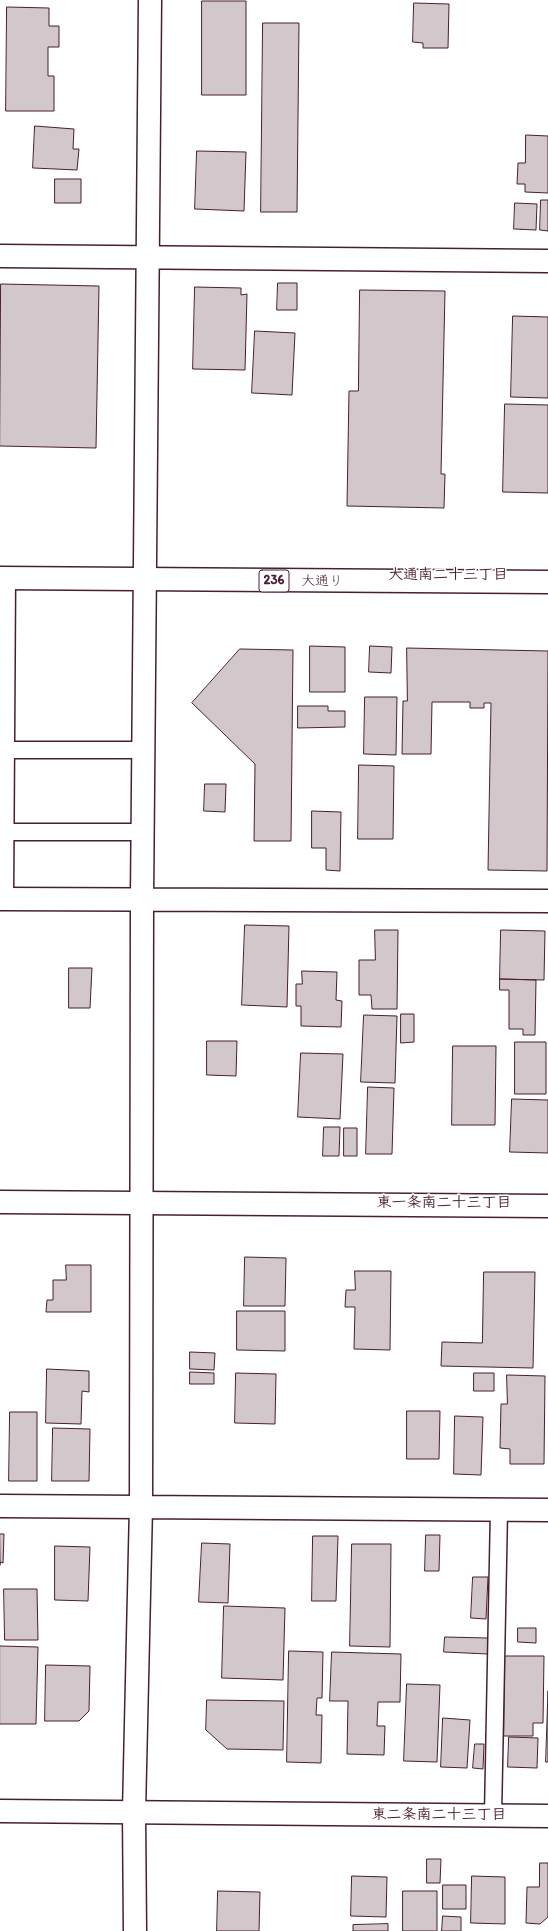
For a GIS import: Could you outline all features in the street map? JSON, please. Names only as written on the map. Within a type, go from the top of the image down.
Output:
[{"type":"main road","points":[[135,1931],[134,1812],[141,1506],[142,899],[150,0]]},
{"type":"main road","points":[[0,256],[148,256],[548,262]]},
{"type":"main road","name":"大通り","points":[[4,578],[548,582]]},
{"type":"main road","points":[[2,899],[548,901]]},
{"type":"main road","points":[[0,1202],[548,1206]]},
{"type":"main road","points":[[0,1506],[548,1510]]},
{"type":"main road","points":[[0,1811],[548,1816]]},
{"type":"lane","points":[[2,899],[5,832],[4,578]]},
{"type":"lane","points":[[5,750],[143,750]]},
{"type":"lane","points":[[5,832],[143,832]]},
{"type":"lane","points":[[493,1816],[499,1510]]},
{"type":"building","points":[[202,1],[246,1],[246,95],[202,95]]},
{"type":"building","points":[[414,3],[449,4],[448,48],[423,48],[423,43],[413,42]]},
{"type":"building","points":[[7,7],[49,8],[49,26],[59,26],[59,47],[48,47],[48,76],[54,76],[54,111],[6,111]]},
{"type":"building","points":[[263,23],[299,23],[297,212],[261,212]]},
{"type":"building","points":[[35,126],[74,129],[73,149],[79,149],[77,170],[33,168]]},
{"type":"building","points":[[526,135],[548,136],[548,193],[525,192],[525,184],[517,184],[518,163],[525,163]]},
{"type":"building","points":[[197,151],[246,152],[244,211],[195,209]]},
{"type":"building","points":[[55,179],[81,179],[81,203],[55,203]]},
{"type":"building","points":[[541,200],[548,200],[548,231],[540,230]]},
{"type":"building","points":[[515,203],[537,204],[536,230],[514,229]]},
{"type":"building","points":[[278,283],[297,283],[297,310],[277,310]]},
{"type":"building","points":[[1,284],[99,286],[96,448],[0,446]]},
{"type":"building","points":[[195,287],[241,288],[241,295],[247,294],[245,370],[193,369]]},
{"type":"building","points":[[360,290],[445,291],[441,474],[445,474],[444,508],[347,506],[349,391],[358,391]]},
{"type":"building","points":[[513,316],[548,317],[548,398],[511,397]]},
{"type":"building","points":[[255,331],[295,333],[292,395],[252,393]]},
{"type":"building","points":[[505,404],[548,405],[548,493],[503,492]]},
{"type":"building","points":[[310,646],[345,647],[345,692],[310,692]]},
{"type":"building","points":[[370,646],[392,647],[391,673],[369,672]]},
{"type":"building","points":[[407,648],[548,651],[547,871],[488,870],[491,703],[484,703],[484,708],[470,708],[470,702],[432,702],[431,754],[402,754],[403,701],[407,701]]},
{"type":"building","points":[[240,649],[293,650],[291,841],[254,841],[255,764],[192,703]]},
{"type":"building","points":[[365,697],[397,697],[396,755],[364,754]]},
{"type":"building","points":[[298,706],[328,706],[328,711],[345,711],[345,727],[298,728]]},
{"type":"building","points":[[359,765],[394,766],[393,839],[358,839]]},
{"type":"building","points":[[205,784],[226,784],[225,812],[204,811]]},
{"type":"building","points":[[312,811],[341,812],[340,871],[326,870],[326,848],[312,848]]},
{"type":"building","points":[[245,925],[289,926],[287,1007],[242,1005]]},
{"type":"building","points":[[375,930],[398,930],[397,1009],[372,1009],[371,995],[359,995],[359,960],[375,960]]},
{"type":"building","points":[[501,930],[545,931],[544,980],[500,979]]},
{"type":"building","points":[[69,968],[92,968],[90,1008],[69,1008]]},
{"type":"building","points":[[302,971],[337,972],[336,1000],[342,1001],[341,1027],[301,1026],[301,1006],[296,1006],[296,984],[302,984]]},
{"type":"building","points":[[500,979],[536,980],[535,1035],[523,1035],[523,1029],[509,1029],[509,990],[500,990]]},
{"type":"building","points":[[401,1014],[414,1014],[414,1042],[401,1043]]},
{"type":"building","points":[[364,1015],[397,1016],[395,1083],[361,1082]]},
{"type":"building","points":[[207,1041],[237,1041],[236,1076],[207,1075]]},
{"type":"building","points":[[515,1042],[546,1042],[546,1094],[515,1094]]},
{"type":"building","points":[[453,1046],[496,1046],[495,1125],[452,1125]]},
{"type":"building","points":[[301,1053],[343,1054],[340,1119],[298,1117]]},
{"type":"building","points":[[368,1087],[394,1088],[392,1154],[366,1154]]},
{"type":"building","points":[[512,1099],[548,1100],[548,1153],[510,1152]]},
{"type":"building","points":[[324,1127],[340,1127],[339,1156],[323,1156]]},
{"type":"building","points":[[344,1128],[357,1128],[357,1156],[344,1156]]},
{"type":"building","points":[[245,1257],[286,1258],[285,1306],[244,1306]]},
{"type":"building","points":[[66,1265],[91,1265],[91,1312],[46,1312],[47,1300],[53,1300],[53,1280],[66,1280]]},
{"type":"building","points":[[355,1271],[391,1271],[390,1350],[354,1349],[355,1307],[345,1307],[346,1290],[355,1290]]},
{"type":"building","points":[[484,1272],[535,1272],[533,1368],[441,1366],[442,1342],[482,1343]]},
{"type":"building","points":[[237,1311],[285,1311],[285,1351],[237,1350]]},
{"type":"building","points":[[190,1352],[215,1353],[214,1370],[190,1369]]},
{"type":"building","points":[[47,1369],[89,1371],[89,1392],[82,1391],[81,1424],[46,1423]]},
{"type":"building","points":[[190,1372],[214,1373],[214,1384],[190,1384]]},
{"type":"building","points":[[236,1373],[276,1374],[275,1424],[235,1423]]},
{"type":"building","points":[[474,1373],[494,1373],[494,1391],[474,1391]]},
{"type":"building","points":[[507,1375],[545,1376],[544,1464],[510,1464],[510,1449],[500,1448],[501,1404],[507,1404]]},
{"type":"building","points":[[407,1411],[440,1411],[439,1459],[407,1459]]},
{"type":"building","points":[[10,1412],[37,1412],[37,1481],[9,1481]]},
{"type":"building","points":[[455,1416],[483,1417],[481,1475],[454,1474]]},
{"type":"building","points":[[53,1428],[90,1429],[89,1481],[52,1481]]},
{"type":"building","points":[[0,1534],[4,1534],[3,1563],[0,1562]]},
{"type":"building","points":[[426,1535],[440,1535],[439,1571],[425,1571]]},
{"type":"building","points":[[313,1536],[338,1536],[336,1601],[312,1601]]},
{"type":"building","points":[[202,1543],[230,1544],[228,1603],[199,1602]]},
{"type":"building","points":[[352,1544],[391,1544],[390,1647],[350,1646]]},
{"type":"building","points":[[55,1546],[90,1547],[88,1601],[55,1600]]},
{"type":"building","points":[[473,1577],[488,1577],[486,1619],[471,1618]]},
{"type":"building","points":[[4,1589],[37,1589],[38,1640],[5,1640]]},
{"type":"building","points":[[224,1606],[285,1608],[283,1680],[222,1678]]},
{"type":"building","points":[[518,1628],[536,1628],[536,1643],[518,1642]]},
{"type":"building","points":[[445,1637],[488,1638],[488,1654],[444,1652]]},
{"type":"building","points":[[0,1646],[38,1647],[36,1724],[0,1724]]},
{"type":"building","points":[[289,1651],[323,1652],[322,1698],[317,1698],[316,1715],[322,1715],[321,1763],[287,1762]]},
{"type":"building","points":[[332,1652],[401,1654],[400,1702],[378,1702],[377,1726],[385,1726],[384,1755],[347,1754],[348,1701],[330,1701]]},
{"type":"building","points":[[505,1656],[544,1656],[543,1723],[533,1723],[533,1736],[504,1736]]},
{"type":"building","points":[[46,1665],[90,1666],[89,1711],[79,1721],[45,1721]]},
{"type":"building","points":[[407,1684],[440,1685],[437,1762],[404,1761]]},
{"type":"building","points":[[548,1691],[548,1762],[546,1762]]},
{"type":"building","points":[[207,1700],[284,1701],[283,1750],[227,1749],[206,1730]]},
{"type":"building","points":[[443,1718],[470,1720],[467,1768],[441,1767]]},
{"type":"building","points":[[509,1737],[538,1738],[537,1768],[508,1767]]},
{"type":"building","points":[[475,1744],[484,1744],[483,1769],[473,1768]]},
{"type":"building","points":[[427,1859],[441,1859],[440,1883],[427,1883]]},
{"type":"building","points":[[540,1863],[548,1863],[548,1917],[540,1924],[526,1923],[527,1887],[539,1887]]},
{"type":"building","points":[[352,1876],[387,1877],[386,1917],[351,1916]]},
{"type":"building","points":[[472,1876],[505,1877],[505,1924],[471,1923]]},
{"type":"building","points":[[443,1885],[466,1885],[466,1909],[443,1909]]},
{"type":"building","points":[[218,1891],[260,1892],[259,1931],[217,1931]]},
{"type":"building","points":[[403,1891],[437,1891],[437,1931],[403,1931]]},
{"type":"building","points":[[443,1916],[461,1917],[461,1931],[442,1931]]},
{"type":"building","points":[[388,1924],[388,1931],[353,1931],[353,1925]]},
{"type":"district","name":"大通南二十三丁目","points":[[448,575]]},
{"type":"district","name":"東一条南二十三丁目","points":[[444,1203]]},
{"type":"district","name":"東二条南二十三丁目","points":[[439,1815]]}]
